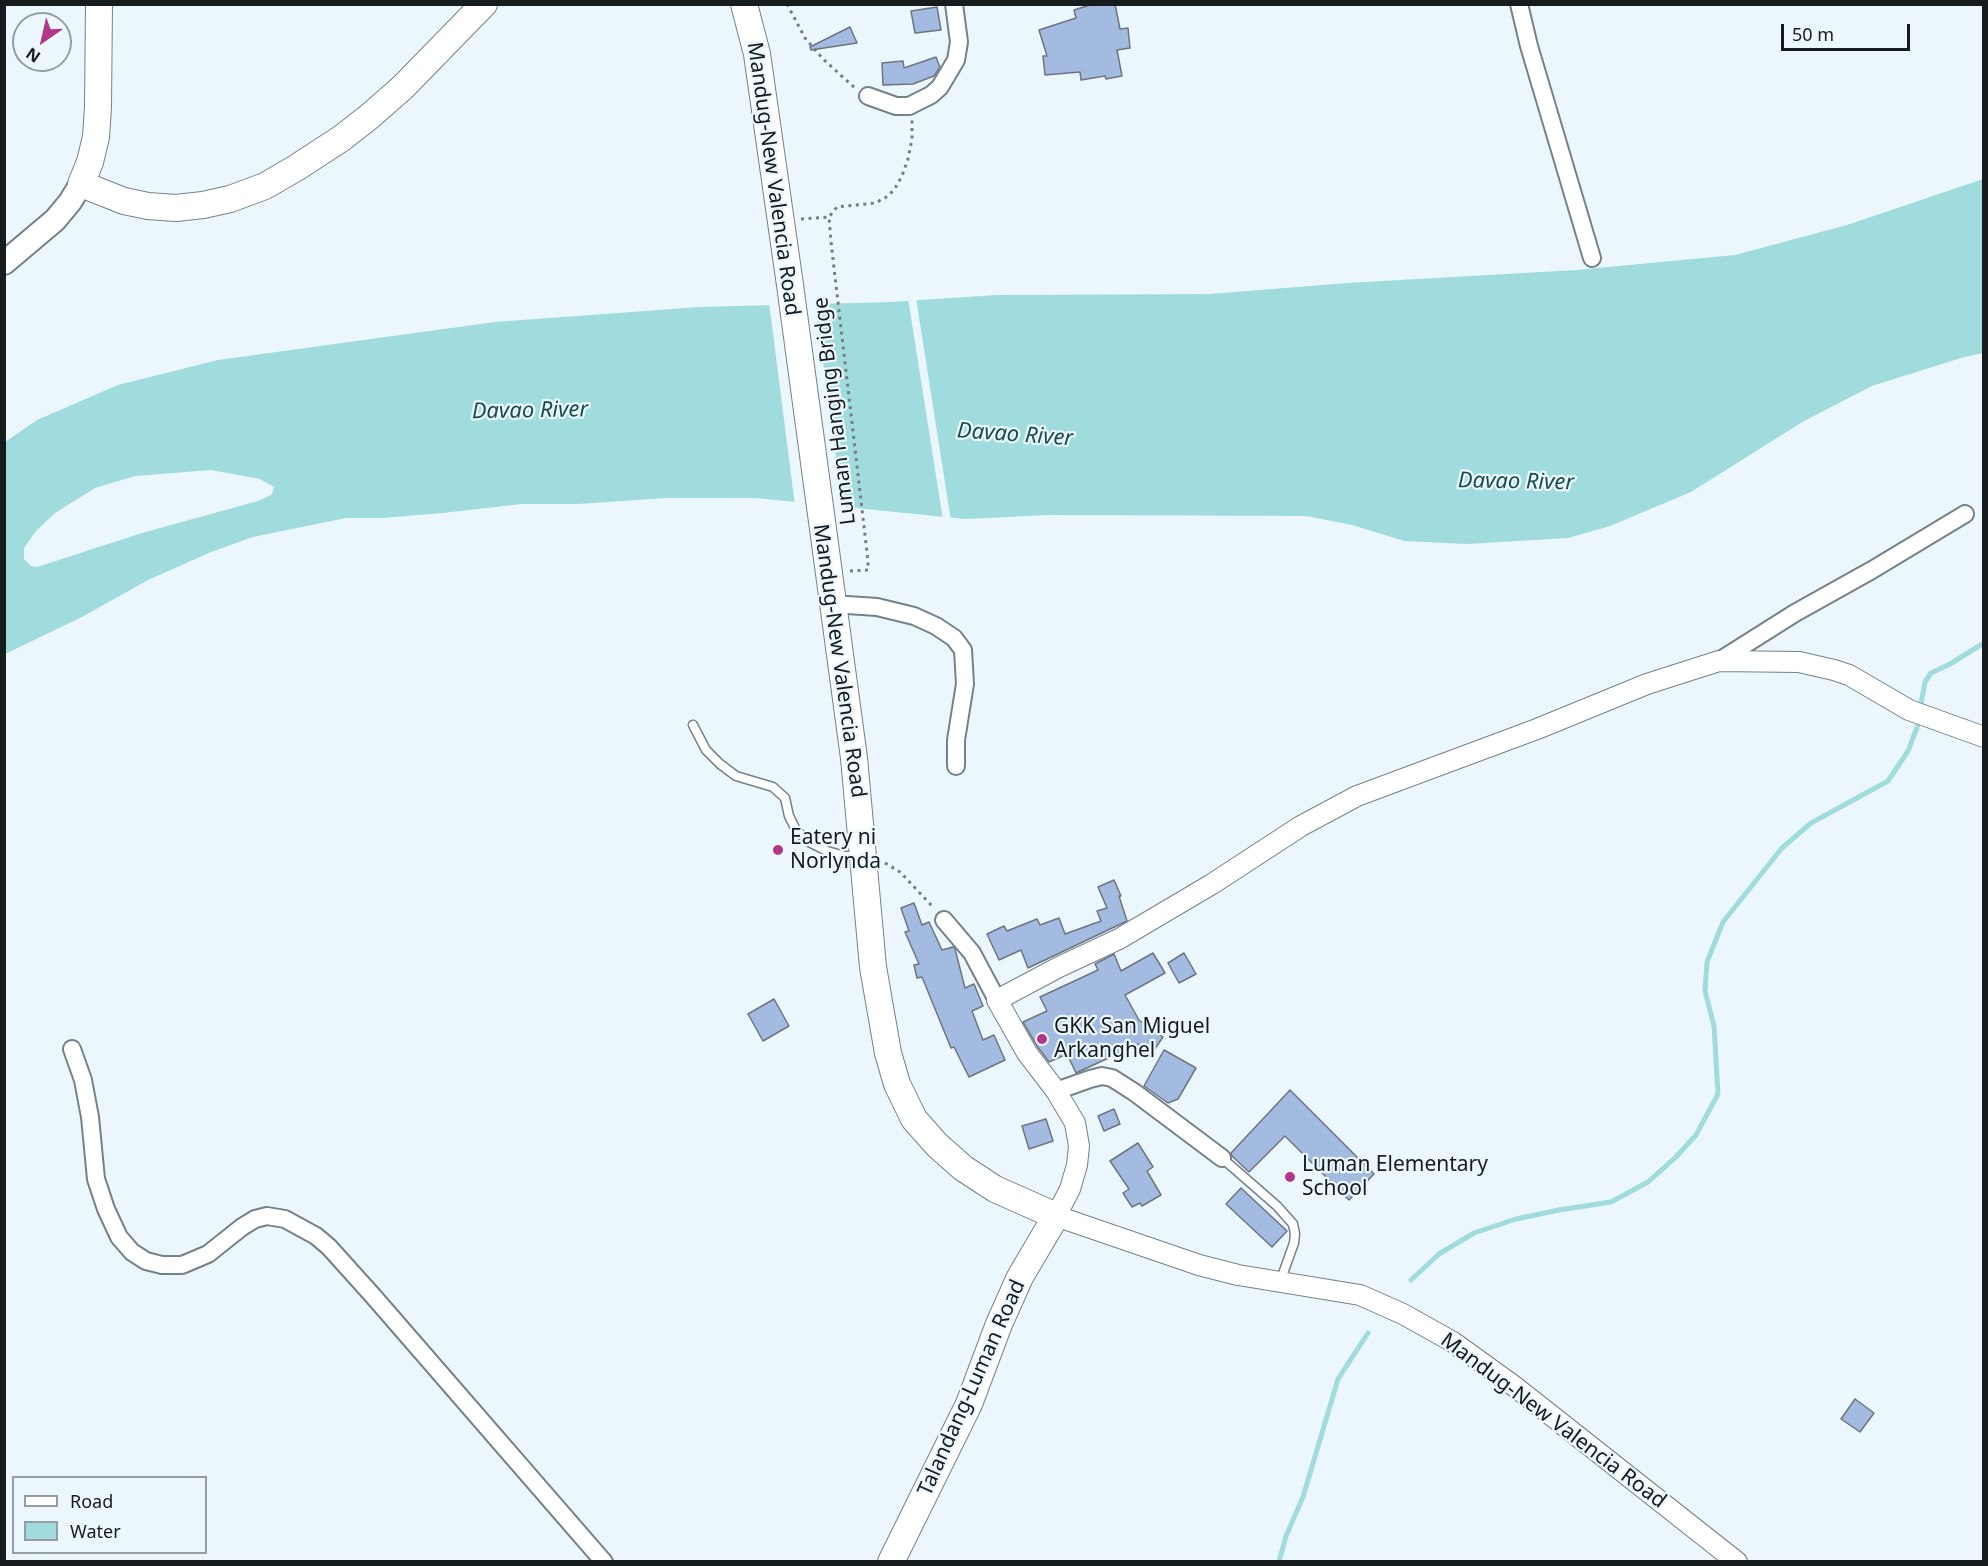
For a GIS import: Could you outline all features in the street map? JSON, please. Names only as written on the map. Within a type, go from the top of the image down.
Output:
[{"type":"main road","points":[[4,263],[55,220],[81,184],[90,162],[96,137],[98,107],[99,4]]},
{"type":"main road","points":[[81,184],[124,201],[148,206],[177,207],[203,206],[265,186],[314,156],[370,116],[403,87],[484,4]]},
{"type":"main road","name":"Mandug-New Valencia Road","points":[[744,4],[757,54],[790,285],[854,758],[873,967],[888,1053],[897,1084],[914,1119],[937,1146],[963,1168],[994,1189],[1056,1216]]},
{"type":"main road","name":"Talandang-Luman Road","points":[[891,1562],[969,1404],[1020,1276],[1056,1216]]},
{"type":"street","points":[[868,96],[896,106],[909,106],[931,95],[940,87],[956,60],[959,42],[954,4]]},
{"type":"street","points":[[1519,4],[1529,46],[1592,258]]},
{"type":"street","points":[[997,1000],[1119,939],[1212,884],[1302,826],[1357,796],[1537,729],[1647,684],[1719,661],[1965,514]]},
{"type":"street","points":[[832,604],[877,607],[914,616],[936,626],[954,638],[963,650],[965,684],[956,740],[956,766]]},
{"type":"street","points":[[1719,661],[1799,662],[1834,670],[1849,675],[1909,710],[1983,737]]},
{"type":"street","points":[[944,920],[972,953],[1027,1053],[1056,1091],[1075,1123],[1079,1146],[1077,1165],[1070,1189],[1056,1216]]},
{"type":"street","points":[[72,1049],[83,1080],[90,1117],[96,1179],[119,1237],[132,1252],[146,1261],[162,1265],[182,1265],[208,1254],[242,1227],[255,1219],[267,1216],[285,1219],[316,1236],[337,1255],[604,1562]]},
{"type":"street","points":[[1056,1091],[1102,1076],[1112,1078],[1222,1158]]},
{"type":"street","name":"Mandug-New Valencia Road","points":[[1056,1216],[1199,1265],[1280,1282],[1360,1295],[1403,1314],[1439,1333],[1514,1386],[1737,1562]]},
{"type":"lane","points":[[693,724],[706,750],[720,764],[736,776],[773,787],[785,798],[789,816],[796,830],[808,842],[845,856],[864,856]]},
{"type":"lane","points":[[1222,1158],[1287,1215],[1293,1224],[1295,1234],[1293,1243],[1280,1282]]},
{"type":"path","points":[[787,4],[805,38],[842,78],[868,96]]},
{"type":"path","points":[[781,220],[830,217],[837,207],[875,203],[894,190],[905,167],[912,140],[909,106]]},
{"type":"path","name":"Luman Hanging Bridge","points":[[830,217],[868,561]]},
{"type":"path","points":[[864,856],[884,862],[900,872],[944,920]]},
{"type":"water","name":"Davao River","points":[[1983,179],[1983,353],[1872,386],[1804,421],[1691,492],[1610,526],[1568,538],[1467,544],[1404,541],[1352,525],[1306,516],[1049,515],[965,519],[756,498],[667,498],[578,504],[522,504],[382,518],[346,518],[253,537],[211,552],[148,580],[82,617],[5,654],[5,442],[37,420],[118,385],[218,360],[495,322],[699,307],[891,302],[997,295],[1209,294],[1348,283],[1576,270],[1735,255],[1847,225]],"holes":[[[211,470],[260,479],[274,487],[271,495],[258,501],[142,533],[37,567],[31,566],[24,559],[24,548],[37,530],[55,513],[95,488],[135,476]]]},
{"type":"pier","points":[[908,298],[916,298],[951,521],[943,520]]},
{"type":"pier","points":[[815,301],[843,511],[795,506],[769,302]]},
{"type":"building","points":[[1093,4],[1115,4],[1120,29],[1128,28],[1130,48],[1117,50],[1122,76],[1081,80],[1080,72],[1045,75],[1043,56],[1047,56],[1039,30],[1076,18],[1074,10]]},
{"type":"building","points":[[937,7],[941,30],[915,33],[911,11]]},
{"type":"building","points":[[850,27],[857,43],[811,50],[810,47]]},
{"type":"building","points":[[936,57],[940,67],[934,76],[913,84],[883,85],[882,63],[903,61],[904,68]]},
{"type":"building","points":[[1114,880],[1121,896],[1119,896],[1127,921],[1028,968],[1021,950],[999,960],[987,934],[1004,926],[1007,931],[1037,919],[1040,925],[1059,918],[1065,934],[1101,921],[1097,911],[1107,908],[1098,887]]},
{"type":"building","points":[[914,903],[922,925],[929,922],[942,950],[953,947],[955,949],[965,988],[974,984],[983,1006],[972,1011],[983,1040],[994,1035],[1005,1060],[969,1077],[954,1047],[951,1048],[922,977],[917,978],[914,965],[919,964],[905,932],[909,931],[901,908]]},
{"type":"building","points":[[1153,953],[1165,973],[1125,995],[1139,1020],[1163,1037],[1152,1053],[1139,1044],[1076,1073],[1067,1054],[1049,1062],[1023,1022],[1047,1011],[1040,997],[1098,970],[1095,964],[1114,954],[1121,971]]},
{"type":"building","points":[[1184,953],[1196,974],[1179,983],[1168,963]]},
{"type":"building","points":[[774,999],[789,1026],[763,1041],[748,1014]]},
{"type":"building","points":[[1164,1050],[1196,1068],[1178,1099],[1168,1103],[1144,1086]]},
{"type":"building","points":[[1290,1090],[1374,1174],[1349,1200],[1285,1136],[1249,1172],[1232,1156],[1231,1153]]},
{"type":"building","points":[[1114,1109],[1120,1124],[1104,1131],[1098,1116]]},
{"type":"building","points":[[1046,1119],[1053,1141],[1029,1149],[1022,1126]]},
{"type":"building","points":[[1138,1143],[1153,1167],[1147,1171],[1161,1195],[1142,1206],[1140,1203],[1132,1207],[1123,1193],[1129,1189],[1110,1161]]},
{"type":"building","points":[[1241,1188],[1287,1231],[1272,1247],[1226,1204]]},
{"type":"building","points":[[1855,1399],[1874,1413],[1860,1432],[1841,1419]]},
{"type":"waterway","points":[[1921,704],[1925,682],[1931,673],[1984,643]]},
{"type":"waterway","points":[[1411,1280],[1439,1254],[1474,1233],[1516,1219],[1611,1202],[1648,1182],[1676,1157],[1696,1135],[1718,1094],[1714,1026],[1705,991],[1707,962],[1723,922],[1782,848],[1811,823],[1888,781],[1908,751],[1918,725]]},
{"type":"waterway","points":[[1279,1562],[1286,1536],[1303,1497],[1338,1379],[1368,1333]]},
{"type":"place","name":"Eatery ni Norlynda","points":[[778,850]]},
{"type":"place","name":"GKK San Miguel Arkanghel","points":[[1042,1039]]},
{"type":"place","name":"Luman Elementary School","points":[[1290,1177]]}]
